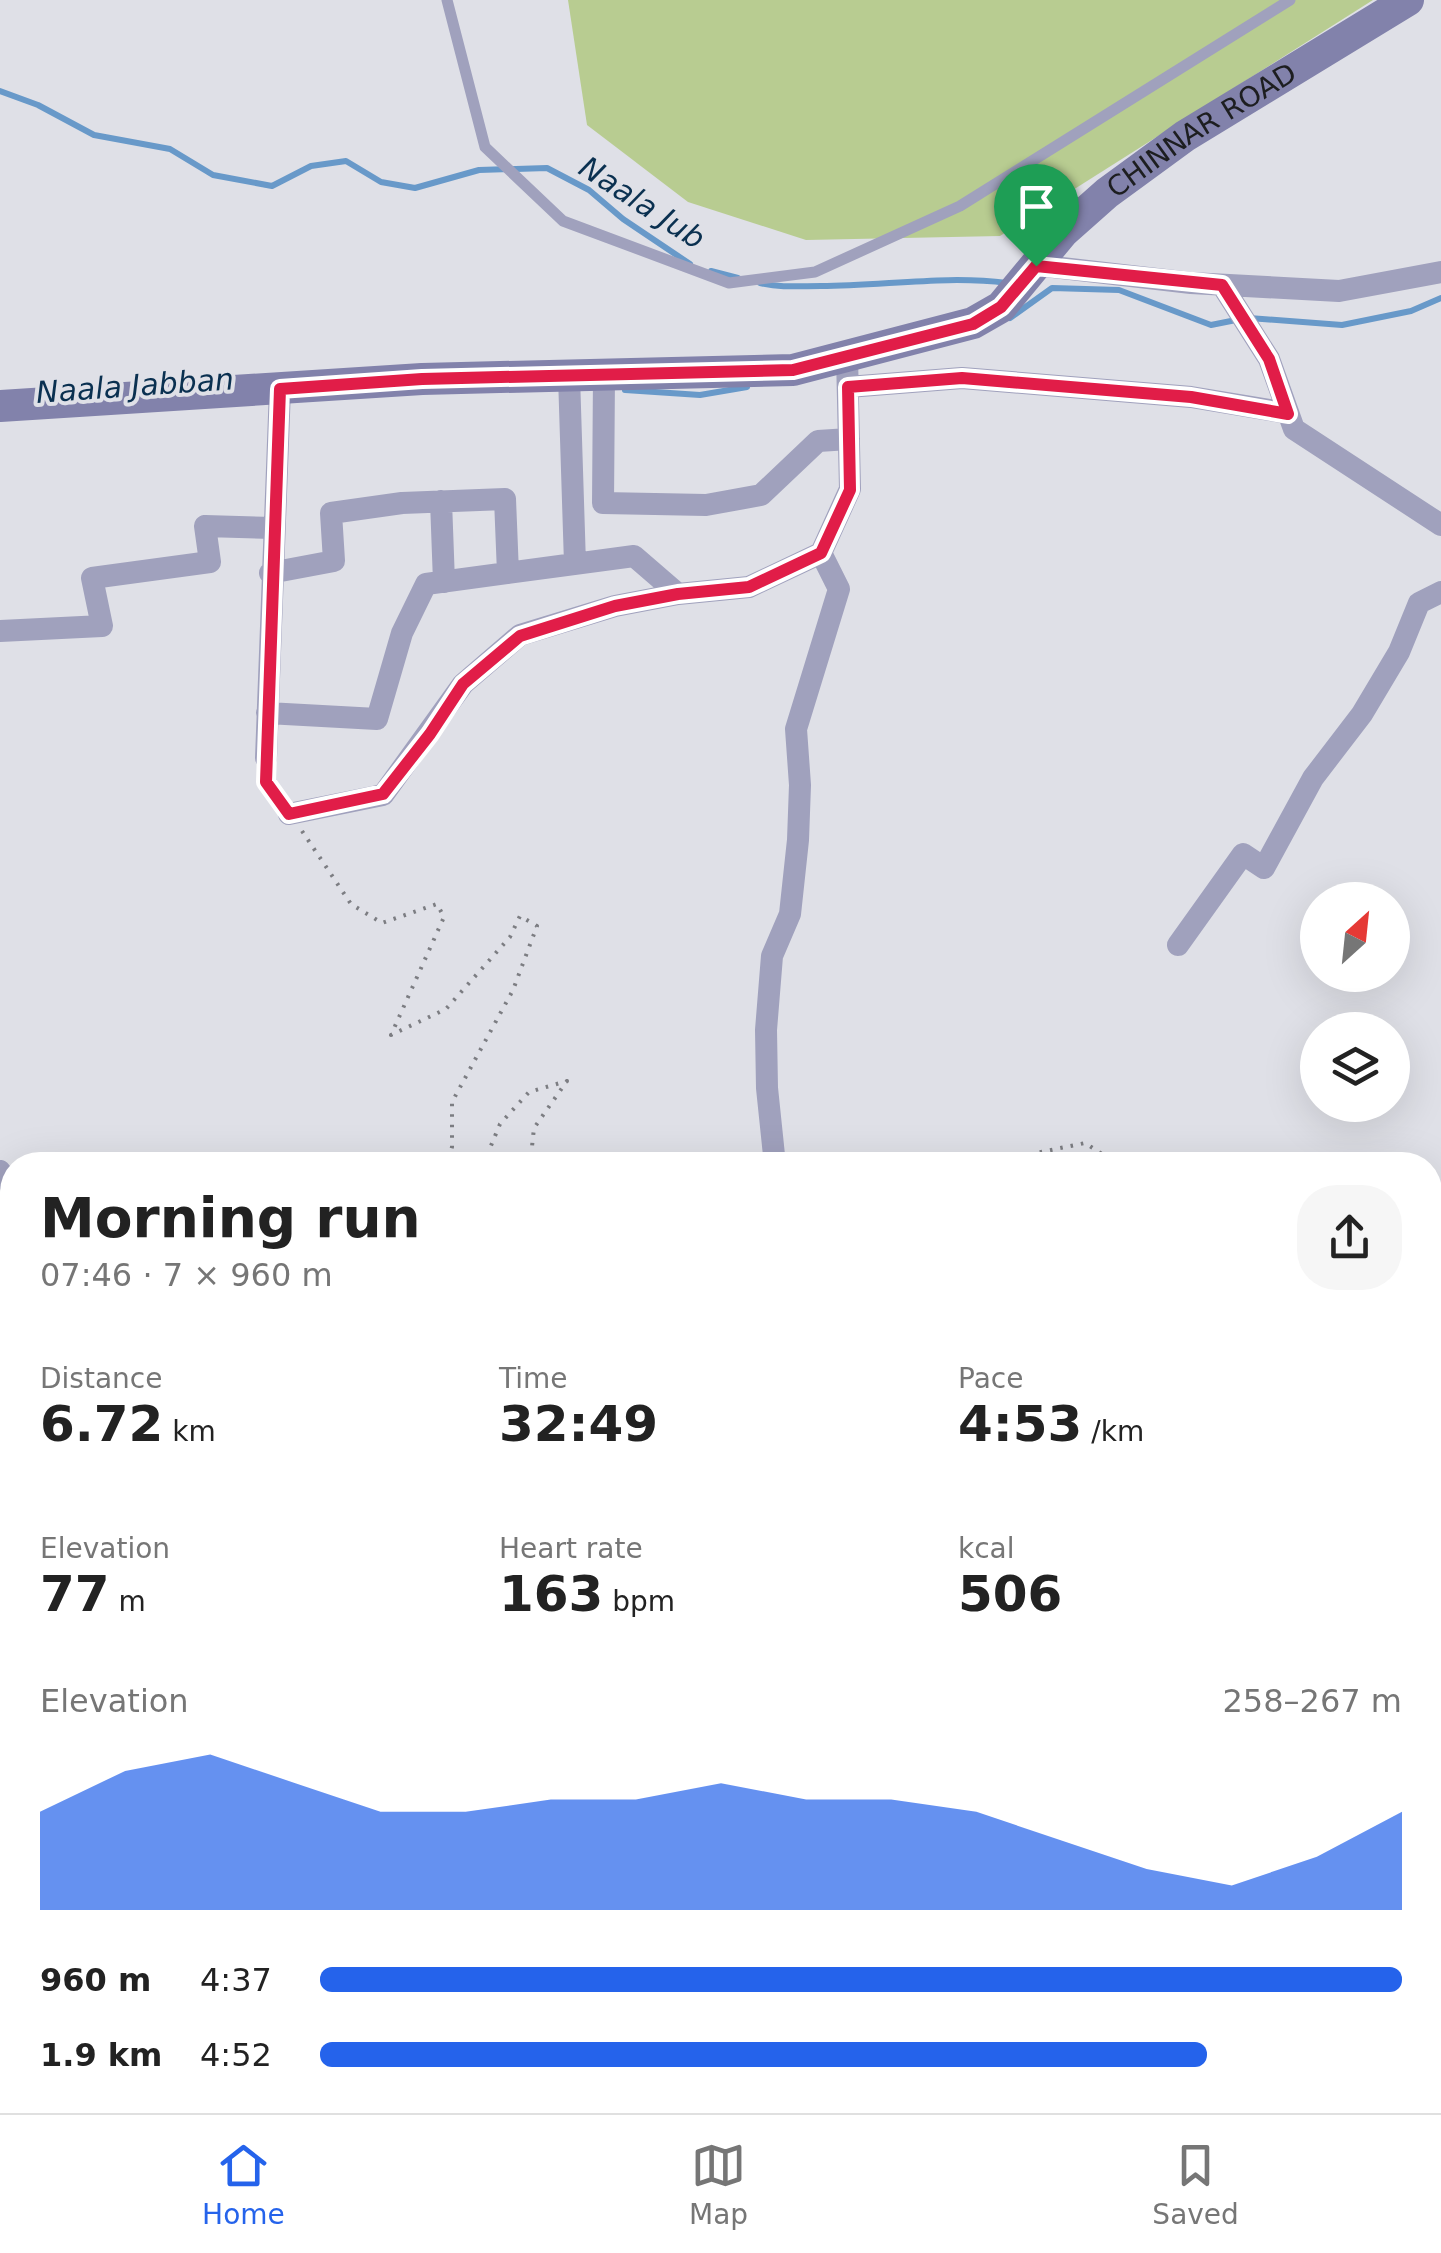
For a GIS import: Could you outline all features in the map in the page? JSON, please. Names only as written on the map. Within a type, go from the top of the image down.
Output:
[{"type":"main road","name":"CHINNAR ROAD","points":[[847,371],[973,324],[1001,307],[1063,232],[1107,192],[1185,136],[1408,0]]},
{"type":"main road","points":[[0,406],[422,379],[604,384],[793,370],[847,371]]},
{"type":"street","points":[[1036,266],[1222,285],[1339,291],[1441,272]]},
{"type":"street","points":[[1222,285],[1269,359],[1294,428],[1441,525]]},
{"type":"street","points":[[289,814],[383,794],[463,684],[520,636],[615,606],[678,594],[749,587],[821,553],[850,490],[847,371],[1191,397],[1288,414]]},
{"type":"street","points":[[570,384],[575,564]]},
{"type":"street","points":[[604,384],[603,503],[706,505],[761,495],[818,441],[849,439]]},
{"type":"street","points":[[266,758],[270,573],[280,389]]},
{"type":"street","points":[[270,573],[334,561],[331,514],[402,503],[505,499],[508,573]]},
{"type":"street","points":[[441,501],[444,582]]},
{"type":"street","points":[[0,631],[102,626],[92,578],[210,562],[206,526],[272,528]]},
{"type":"street","points":[[773,1152],[766,1088],[766,1030],[772,956],[790,914],[798,840],[796,728],[839,589],[821,553]]},
{"type":"street","points":[[267,713],[377,720],[402,633],[426,584],[634,556],[678,594]]},
{"type":"street","points":[[1178,944],[1243,854],[1264,868],[1313,778],[1362,714],[1399,652],[1419,603],[1441,592]]},
{"type":"lane","points":[[448,0],[485,146],[563,220],[729,283],[815,272],[960,206],[1290,0]]},
{"type":"path","points":[[266,758],[266,782],[351,904],[382,922],[437,904],[444,916],[391,1035],[446,1010],[510,937],[520,916],[537,926],[513,990],[452,1102],[451,1152]]},
{"type":"path","points":[[488,1152],[500,1124],[528,1092],[567,1082],[534,1128],[531,1152]]},
{"type":"path","points":[[1041,1152],[1085,1143],[1099,1152]]},
{"type":"green space","points":[[568,0],[1373,0],[1000,236],[806,240],[688,202],[587,125]]},
{"type":"waterway","name":"Naala Jub","points":[[0,91],[38,105],[94,135],[170,149],[213,175],[272,186],[311,166],[346,161],[381,182],[415,188],[479,170],[547,168],[589,190],[623,219],[690,264]]},
{"type":"waterway","name":"Naala Jub","points":[[711,271],[738,278]]},
{"type":"waterway","name":"Naala Jub","points":[[760,283],[1007,283]]},
{"type":"waterway","name":"Naala Jabban","points":[[1010,318],[1052,288],[1119,290],[1211,325],[1236,320]]},
{"type":"waterway","name":"Naala Jabban","points":[[1249,318],[1342,325],[1411,311],[1441,298]]},
{"type":"waterway","name":"Naala Jabban","points":[[625,390],[700,395],[747,387]]},
{"type":"route","points":[[1036,266],[1222,285],[1269,359],[1288,414],[1191,397],[962,378],[848,387],[850,490],[821,553],[749,587],[678,594],[615,606],[520,636],[463,684],[383,794],[289,814],[266,782],[270,573],[280,389],[422,379],[793,370],[973,324],[1001,307],[1036,266]]}]
